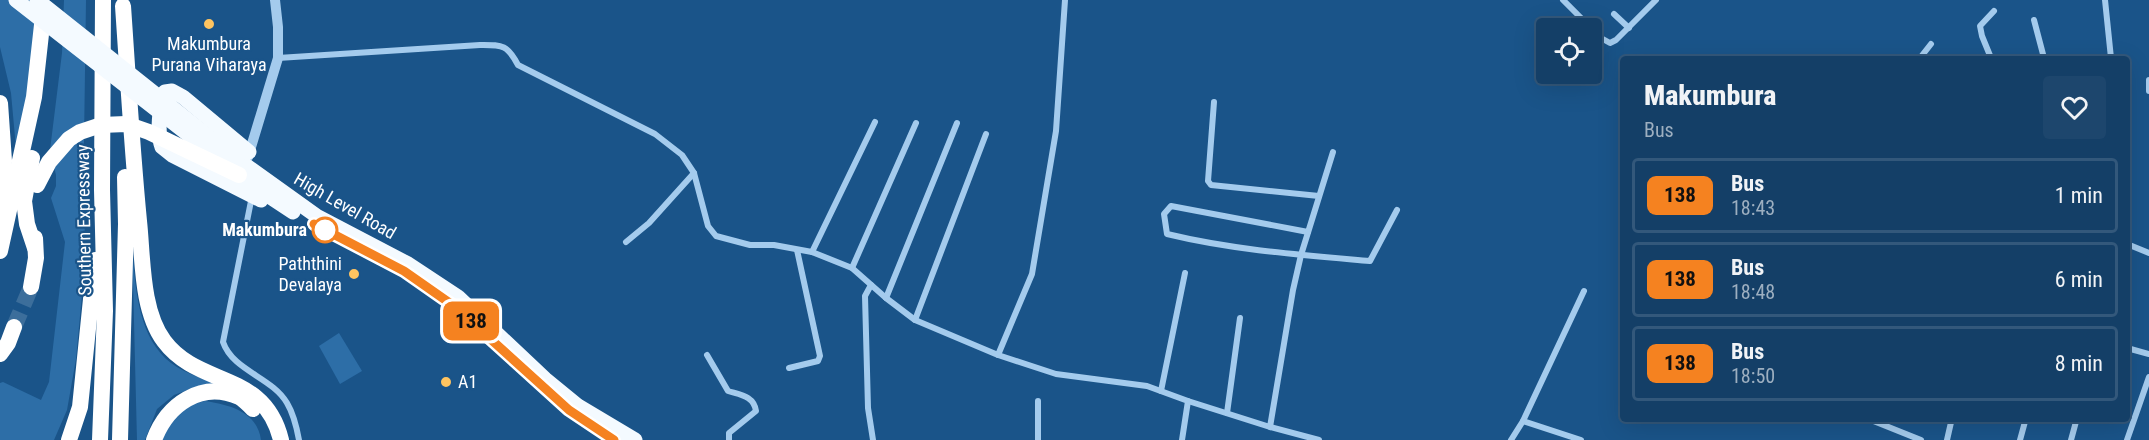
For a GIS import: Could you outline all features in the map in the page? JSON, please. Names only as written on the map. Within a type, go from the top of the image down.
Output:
[{"type":"highway","name":"High Level Road","points":[[16,0],[240,164],[318,217],[408,264],[458,297],[545,379],[578,406],[635,440]]},
{"type":"highway","name":"High Level Road","points":[[37,0],[240,164],[253,191],[404,271],[454,306],[569,410],[614,440]]},
{"type":"highway","points":[[1,245],[34,97],[44,0]]},
{"type":"highway","points":[[35,248],[27,224],[24,201],[45,87],[52,0]]},
{"type":"highway","name":"Southern Expressway","points":[[100,440],[105,311],[102,190],[103,0]]},
{"type":"highway","points":[[120,440],[126,224],[123,3]]},
{"type":"highway","points":[[123,3],[133,156],[147,299],[157,328],[164,341],[188,364],[240,386],[255,395],[271,413],[281,440]]},
{"type":"highway","points":[[240,164],[183,98],[172,91],[165,92],[162,99],[160,133],[162,147],[172,154],[253,191]]},
{"type":"highway","points":[[0,103],[4,161],[1,245]]},
{"type":"highway","points":[[31,287],[36,258],[37,185],[49,162],[69,139],[80,132],[101,124],[126,124],[240,164]]},
{"type":"highway","points":[[69,440],[80,406],[102,190]]},
{"type":"highway","points":[[0,354],[8,343],[14,327]]},
{"type":"highway","points":[[154,440],[168,413],[192,396],[211,391],[239,397],[261,416],[272,440]]},
{"type":"street","points":[[240,164],[278,58],[275,0]]},
{"type":"street","points":[[998,355],[1032,274],[1056,131],[1065,0]]},
{"type":"street","points":[[1563,0],[1580,18]]},
{"type":"street","points":[[1602,39],[1610,43],[1616,40],[1656,0]]},
{"type":"street","points":[[2105,0],[2111,56]]},
{"type":"street","points":[[1990,56],[1980,26],[1994,11]]},
{"type":"street","points":[[1614,14],[1629,28]]},
{"type":"street","points":[[2034,20],[2043,56]]},
{"type":"street","points":[[1922,56],[1931,44]]},
{"type":"street","points":[[278,58],[502,45],[510,51],[518,64],[655,134],[682,155],[694,173],[708,226],[716,236],[750,245],[812,252],[852,268],[915,320],[998,355],[1056,374],[1147,386],[1270,427],[1319,440]]},
{"type":"street","points":[[2149,80],[2149,91]]},
{"type":"street","points":[[1214,102],[1208,180],[1211,185],[1319,196]]},
{"type":"street","points":[[812,252],[875,122]]},
{"type":"street","points":[[852,268],[916,123]]},
{"type":"street","points":[[886,298],[957,123]]},
{"type":"street","points":[[915,320],[987,134]]},
{"type":"street","points":[[1270,427],[1301,255],[1334,152]]},
{"type":"street","points":[[626,242],[650,223],[694,173]]},
{"type":"street","points":[[253,191],[223,342],[227,353],[233,360],[268,383],[287,403],[299,440]]},
{"type":"street","points":[[1308,232],[1171,206],[1164,214],[1167,234],[1197,241],[1301,255],[1370,261],[1397,210]]},
{"type":"street","points":[[2130,246],[2149,253]]},
{"type":"street","points":[[789,368],[818,361],[820,356],[797,250]]},
{"type":"street","points":[[1161,391],[1185,273]]},
{"type":"street","points":[[871,285],[865,297],[868,408],[873,440]]},
{"type":"street","points":[[1511,440],[1523,421],[1584,291]]},
{"type":"street","points":[[1227,413],[1240,318]]},
{"type":"street","points":[[2130,349],[2149,354]]},
{"type":"street","points":[[707,356],[728,391],[750,399],[755,404],[756,411],[729,433],[729,440]]},
{"type":"street","points":[[2127,440],[2149,377]]},
{"type":"street","points":[[1182,440],[1188,400]]},
{"type":"street","points":[[1038,401],[1038,440]]},
{"type":"street","points":[[1523,421],[1581,440]]},
{"type":"street","points":[[1876,422],[1921,440]]},
{"type":"street","points":[[1947,440],[1952,422]]},
{"type":"street","points":[[2020,440],[2025,422]]},
{"type":"street","points":[[2071,440],[2076,422]]},
{"type":"shaded area","points":[[0,0],[34,0],[35,51],[18,170],[11,93],[0,47]]},
{"type":"shaded area","points":[[64,0],[86,0],[85,262],[76,359],[67,410],[54,440],[0,440],[0,383],[3,382],[41,400],[49,382],[65,242],[51,198],[56,186],[56,175],[50,150],[62,53]]},
{"type":"shaded area","points":[[132,243],[136,291],[140,308],[144,323],[159,352],[184,371],[227,387],[201,385],[174,395],[157,409],[145,440],[137,440]]},
{"type":"shaded area","points":[[339,333],[362,371],[340,384],[319,346]]},
{"type":"shaded area","points":[[205,401],[232,407],[248,416],[254,422],[261,440],[162,440],[176,413],[187,406]]},
{"type":"tunnel","points":[[14,327],[31,287]]},
{"type":"bus line","name":"138","points":[[314,224],[404,271],[454,306],[569,410],[614,440]]},
{"type":"place","name":"Makumbura Purana Viharaya","points":[[209,24]]},
{"type":"place","name":"Makumbura","points":[[325,230]]},
{"type":"place","name":"Paththini Devalaya","points":[[354,274]]},
{"type":"place","name":"A1","points":[[446,382]]}]
